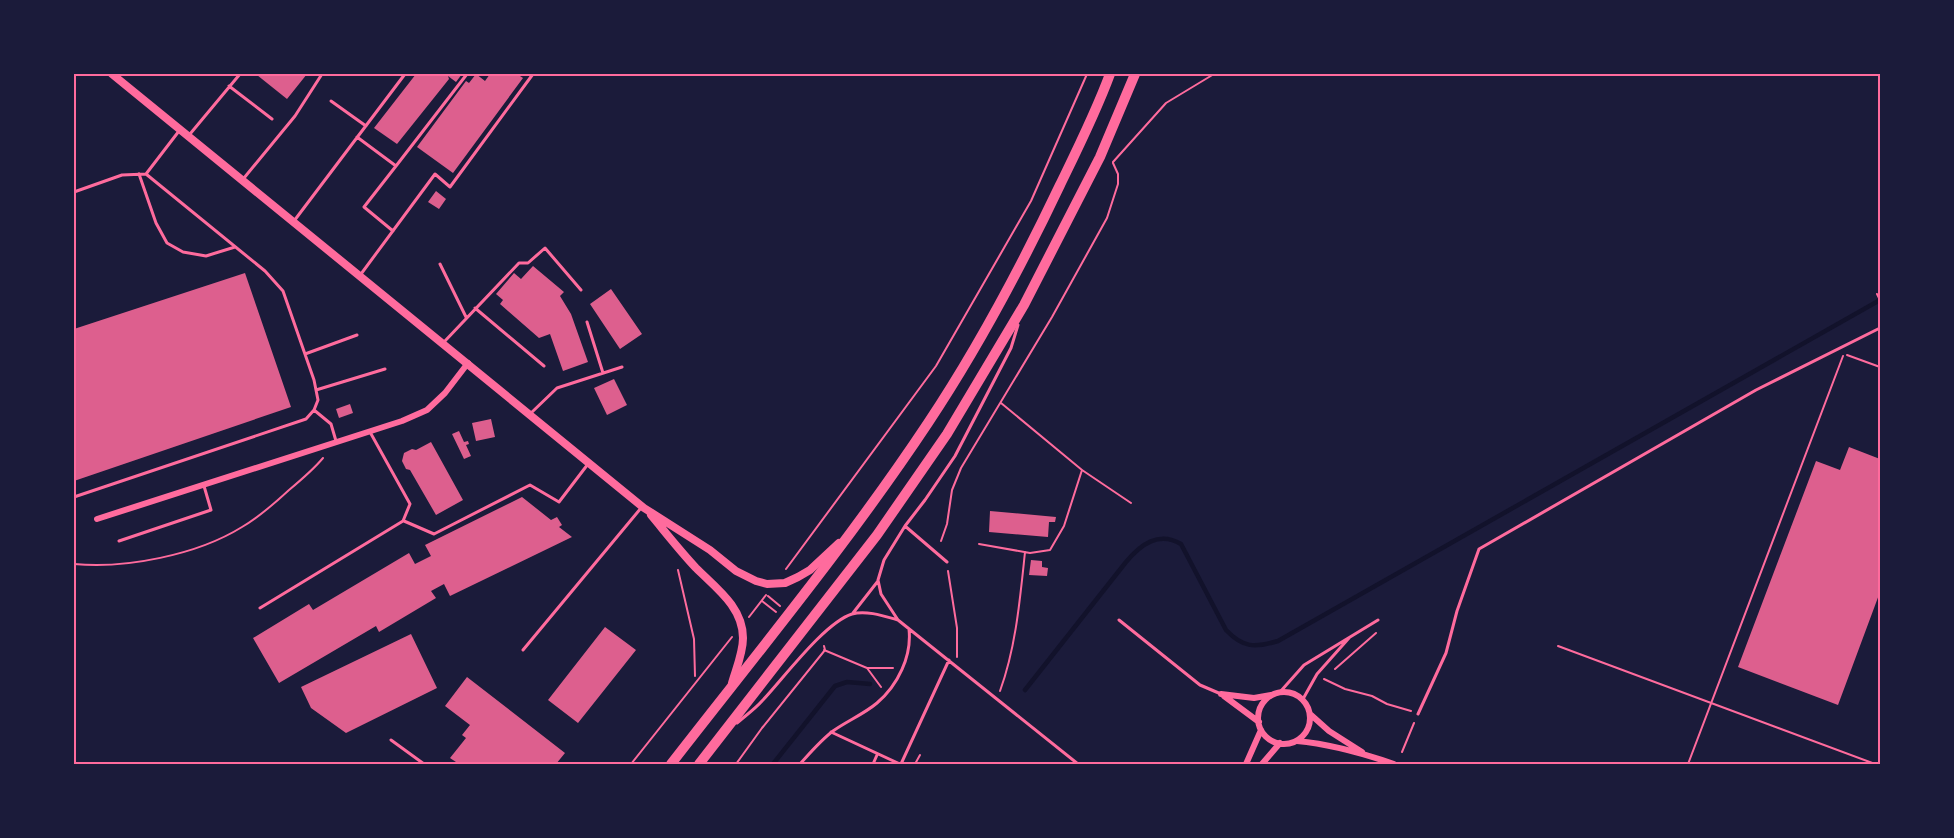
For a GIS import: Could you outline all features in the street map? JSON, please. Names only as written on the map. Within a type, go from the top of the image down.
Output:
[{"type":"main road","points":[[671,765],[852,530],[929,423],[1031,247],[1099,104],[1110,74]]},
{"type":"main road","points":[[699,765],[877,535],[946,434],[1024,305],[1100,157],[1135,74]]},
{"type":"street","points":[[112,74],[643,507],[710,550],[736,571],[756,582],[785,584],[810,570],[852,530]]},
{"type":"street","points":[[97,519],[427,410],[445,393],[468,363]]},
{"type":"street","points":[[643,507],[696,568],[721,590],[733,606],[741,623],[743,639],[732,687]]},
{"type":"street","points":[[1221,694],[1254,698],[1288,692],[1302,699],[1310,714],[1329,730],[1368,755]]},
{"type":"street","points":[[1221,694],[1259,722]]},
{"type":"street","points":[[1272,695],[1261,706],[1259,722],[1261,730],[1273,741],[1322,743],[1393,764]]},
{"type":"street","points":[[1296,741],[1307,729],[1310,714]]},
{"type":"street","points":[[1246,765],[1261,730]]},
{"type":"street","points":[[1262,765],[1280,743]]},
{"type":"lane","points":[[189,136],[240,74]]},
{"type":"lane","points":[[242,180],[295,116],[322,74]]},
{"type":"lane","points":[[294,221],[405,74]]},
{"type":"lane","points":[[393,231],[364,207],[467,74]]},
{"type":"lane","points":[[360,275],[435,174],[450,187],[533,74]]},
{"type":"lane","points":[[229,86],[272,119]]},
{"type":"lane","points":[[331,101],[366,126]]},
{"type":"lane","points":[[146,174],[180,129]]},
{"type":"lane","points":[[357,137],[396,166]]},
{"type":"lane","points":[[139,174],[156,223],[167,243],[183,252],[206,256],[235,247]]},
{"type":"lane","points":[[74,192],[122,175],[146,174],[265,271],[283,291],[318,400],[314,410],[306,419],[74,497]]},
{"type":"lane","points":[[443,343],[519,263],[528,263],[545,248],[581,290]]},
{"type":"lane","points":[[440,264],[466,317]]},
{"type":"lane","points":[[722,736],[761,703],[838,621],[854,613],[878,580],[885,560],[905,526],[926,501],[955,456],[977,415],[1011,348],[1024,305]]},
{"type":"lane","points":[[475,308],[544,366]]},
{"type":"lane","points":[[587,322],[603,373]]},
{"type":"lane","points":[[1418,714],[1446,652],[1457,611],[1479,549],[1756,390],[1881,328]]},
{"type":"lane","points":[[305,354],[357,335]]},
{"type":"lane","points":[[530,414],[557,388],[622,367]]},
{"type":"lane","points":[[316,390],[386,369]]},
{"type":"lane","points":[[314,410],[331,424],[337,441]]},
{"type":"lane","points":[[260,608],[404,521],[410,504],[369,431]]},
{"type":"lane","points":[[404,521],[434,534],[530,485],[559,502],[590,463]]},
{"type":"lane","points":[[119,541],[211,510],[204,484]]},
{"type":"lane","points":[[523,650],[620,531],[643,507]]},
{"type":"lane","points":[[905,526],[947,562]]},
{"type":"lane","points":[[878,580],[881,594],[898,620],[1078,765]]},
{"type":"lane","points":[[854,613],[878,614],[898,620]]},
{"type":"lane","points":[[1119,620],[1200,685],[1221,694]]},
{"type":"lane","points":[[1280,692],[1304,664],[1378,620]]},
{"type":"lane","points":[[802,765],[808,754],[831,732],[876,703],[893,686],[903,668],[910,641],[909,629]]},
{"type":"lane","points":[[1302,699],[1317,674],[1352,634]]},
{"type":"lane","points":[[831,732],[900,765],[949,660]]},
{"type":"lane","points":[[391,740],[424,765]]},
{"type":"lane","points":[[873,765],[878,754]]},
{"type":"path","points":[[783,572],[936,366],[1030,201],[1087,74]]},
{"type":"path","points":[[1113,162],[1166,103],[1214,74]]},
{"type":"path","points":[[940,541],[947,524],[952,490],[957,479],[1107,218],[1118,184],[1118,174],[1113,162],[1100,157]]},
{"type":"path","points":[[1877,294],[1881,300]]},
{"type":"path","points":[[1688,765],[1844,354],[1881,367]]},
{"type":"path","points":[[1001,403],[1082,470],[1131,503]]},
{"type":"path","points":[[74,564],[98,567],[112,563],[155,561],[201,546],[232,532],[242,527],[317,466],[337,441]]},
{"type":"path","points":[[979,544],[1025,552],[1050,549],[1064,526],[1082,470]]},
{"type":"path","points":[[997,699],[1006,673],[1018,619],[1025,552]]},
{"type":"path","points":[[947,562],[957,628],[958,668]]},
{"type":"path","points":[[678,570],[694,639],[695,676]]},
{"type":"path","points":[[746,622],[771,589]]},
{"type":"path","points":[[766,595],[782,608]]},
{"type":"path","points":[[762,601],[778,614]]},
{"type":"path","points":[[631,765],[737,632]]},
{"type":"path","points":[[1332,671],[1376,633]]},
{"type":"path","points":[[816,646],[867,668],[903,668]]},
{"type":"path","points":[[1558,646],[1875,765]]},
{"type":"path","points":[[736,765],[767,722],[825,650]]},
{"type":"path","points":[[867,668],[885,694]]},
{"type":"path","points":[[1317,674],[1345,689],[1372,696],[1387,704],[1418,714],[1402,752]]},
{"type":"path","points":[[1320,682],[1323,679]]},
{"type":"path","points":[[915,765],[920,755]]},
{"type":"building","points":[[258,74],[307,74],[287,99]]},
{"type":"building","points":[[416,74],[462,74],[456,82],[448,76],[449,79],[397,144],[374,128]]},
{"type":"building","points":[[476,74],[485,81],[490,74],[517,74],[523,78],[453,173],[417,147],[466,81],[469,83]]},
{"type":"building","points":[[436,191],[446,199],[439,209],[428,202]]},
{"type":"building","points":[[533,266],[564,292],[560,296],[571,314],[588,362],[563,371],[550,334],[539,338],[500,304],[503,300],[496,294],[514,273],[521,279]]},
{"type":"building","points":[[245,273],[291,407],[74,481],[74,329]]},
{"type":"building","points":[[611,289],[642,334],[620,349],[590,304]]},
{"type":"building","points":[[614,379],[627,405],[607,415],[594,388]]},
{"type":"building","points":[[350,404],[353,413],[339,418],[336,409]]},
{"type":"building","points":[[491,419],[495,437],[476,441],[472,423]]},
{"type":"building","points":[[459,431],[464,442],[468,441],[469,444],[466,445],[471,456],[464,459],[452,434]]},
{"type":"building","points":[[431,442],[463,500],[436,515],[410,470],[406,469],[402,461],[404,453]]},
{"type":"building","points":[[1849,447],[1880,459],[1880,592],[1838,705],[1738,667],[1816,461],[1840,470]]},
{"type":"building","points":[[522,497],[551,520],[557,517],[562,525],[559,527],[572,537],[450,596],[444,584],[431,591],[436,598],[379,632],[376,626],[279,683],[253,638],[309,604],[313,610],[409,553],[415,564],[431,556],[425,545]]},
{"type":"building","points":[[990,511],[1056,517],[1055,522],[1049,522],[1048,537],[989,532]]},
{"type":"building","points":[[1031,560],[1042,561],[1042,567],[1048,568],[1047,576],[1029,575]]},
{"type":"building","points":[[605,627],[636,650],[578,723],[548,700]]},
{"type":"building","points":[[411,634],[437,688],[346,733],[311,708],[301,687]]},
{"type":"building","points":[[467,677],[565,753],[556,764],[459,764],[450,758],[466,738],[462,735],[470,725],[445,706]]},
{"type":"waterway","points":[[1025,690],[1126,562],[1151,541],[1165,539],[1181,544],[1226,630],[1232,636],[1250,645],[1263,645],[1278,641],[1880,300]]},
{"type":"waterway","points":[[773,764],[835,686],[847,682],[870,684]]}]
